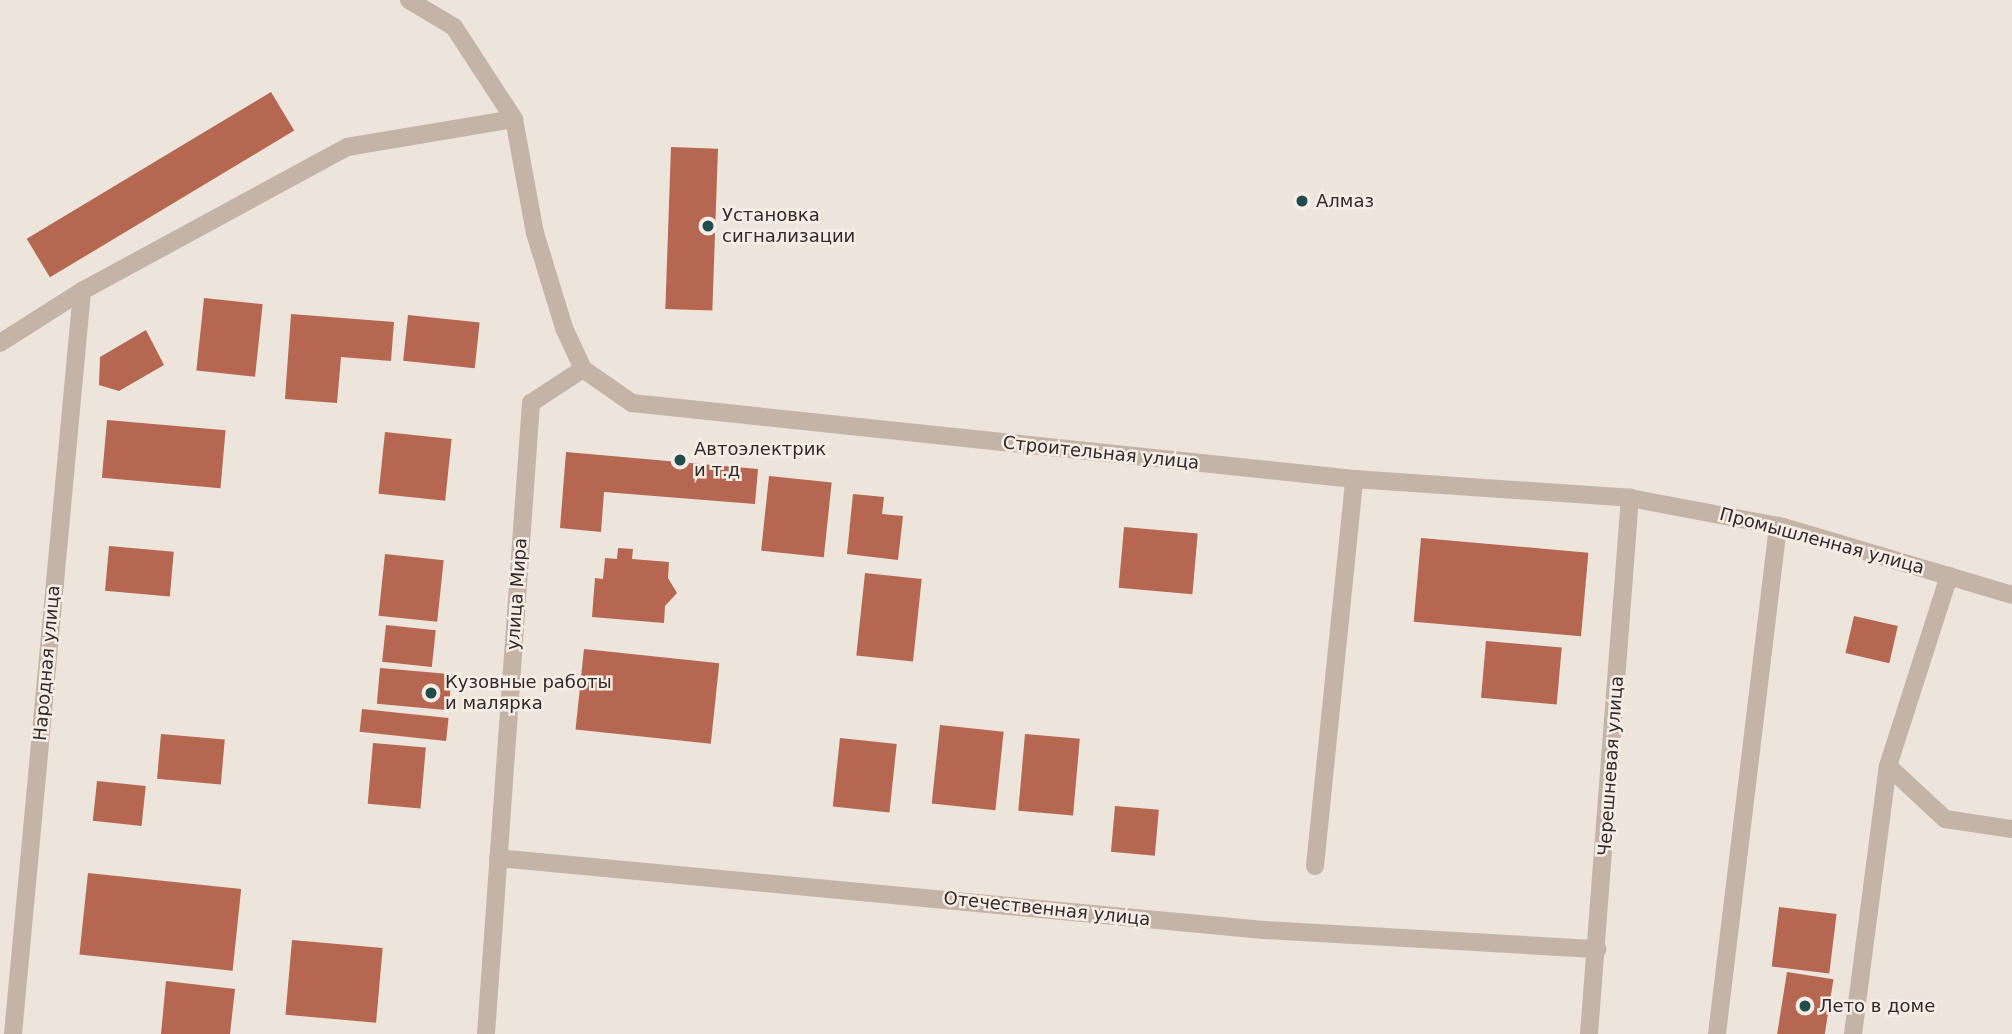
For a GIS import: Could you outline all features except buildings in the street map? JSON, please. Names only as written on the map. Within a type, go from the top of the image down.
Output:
[{"type":"street","points":[[409,0],[454,27],[513,119],[535,233],[564,328],[583,369]]},
{"type":"street","points":[[0,343],[82,291],[347,147],[513,119]]},
{"type":"street","name":"Народная улица","points":[[13,1034],[82,291]]},
{"type":"street","name":"Строительная улица","points":[[583,369],[632,403],[1354,479],[1630,498]]},
{"type":"street","name":"улица Мира","points":[[486,1034],[531,403],[583,369]]},
{"type":"street","points":[[1315,866],[1354,479]]},
{"type":"street","name":"Промышленная улица","points":[[1630,498],[1778,526],[2012,595]]},
{"type":"street","name":"Черешневая улица","points":[[1589,1034],[1630,498]]},
{"type":"street","points":[[1717,1034],[1778,526]]},
{"type":"street","points":[[1853,1034],[1888,766],[1950,576]]},
{"type":"street","points":[[1888,766],[1945,819],[2012,829]]},
{"type":"street","name":"Отечественная улица","points":[[498,858],[1264,930],[1597,949]]},
{"type":"place","name":"Алмаз","points":[[1302,201]]},
{"type":"place","name":"Установка сигнализации","points":[[708,226]]},
{"type":"place","name":"Автоэлектрик и т.д","points":[[680,460]]},
{"type":"place","name":"Кузовные работы и малярка","points":[[431,693]]},
{"type":"place","name":"Лето в доме","points":[[1805,1006]]}]
